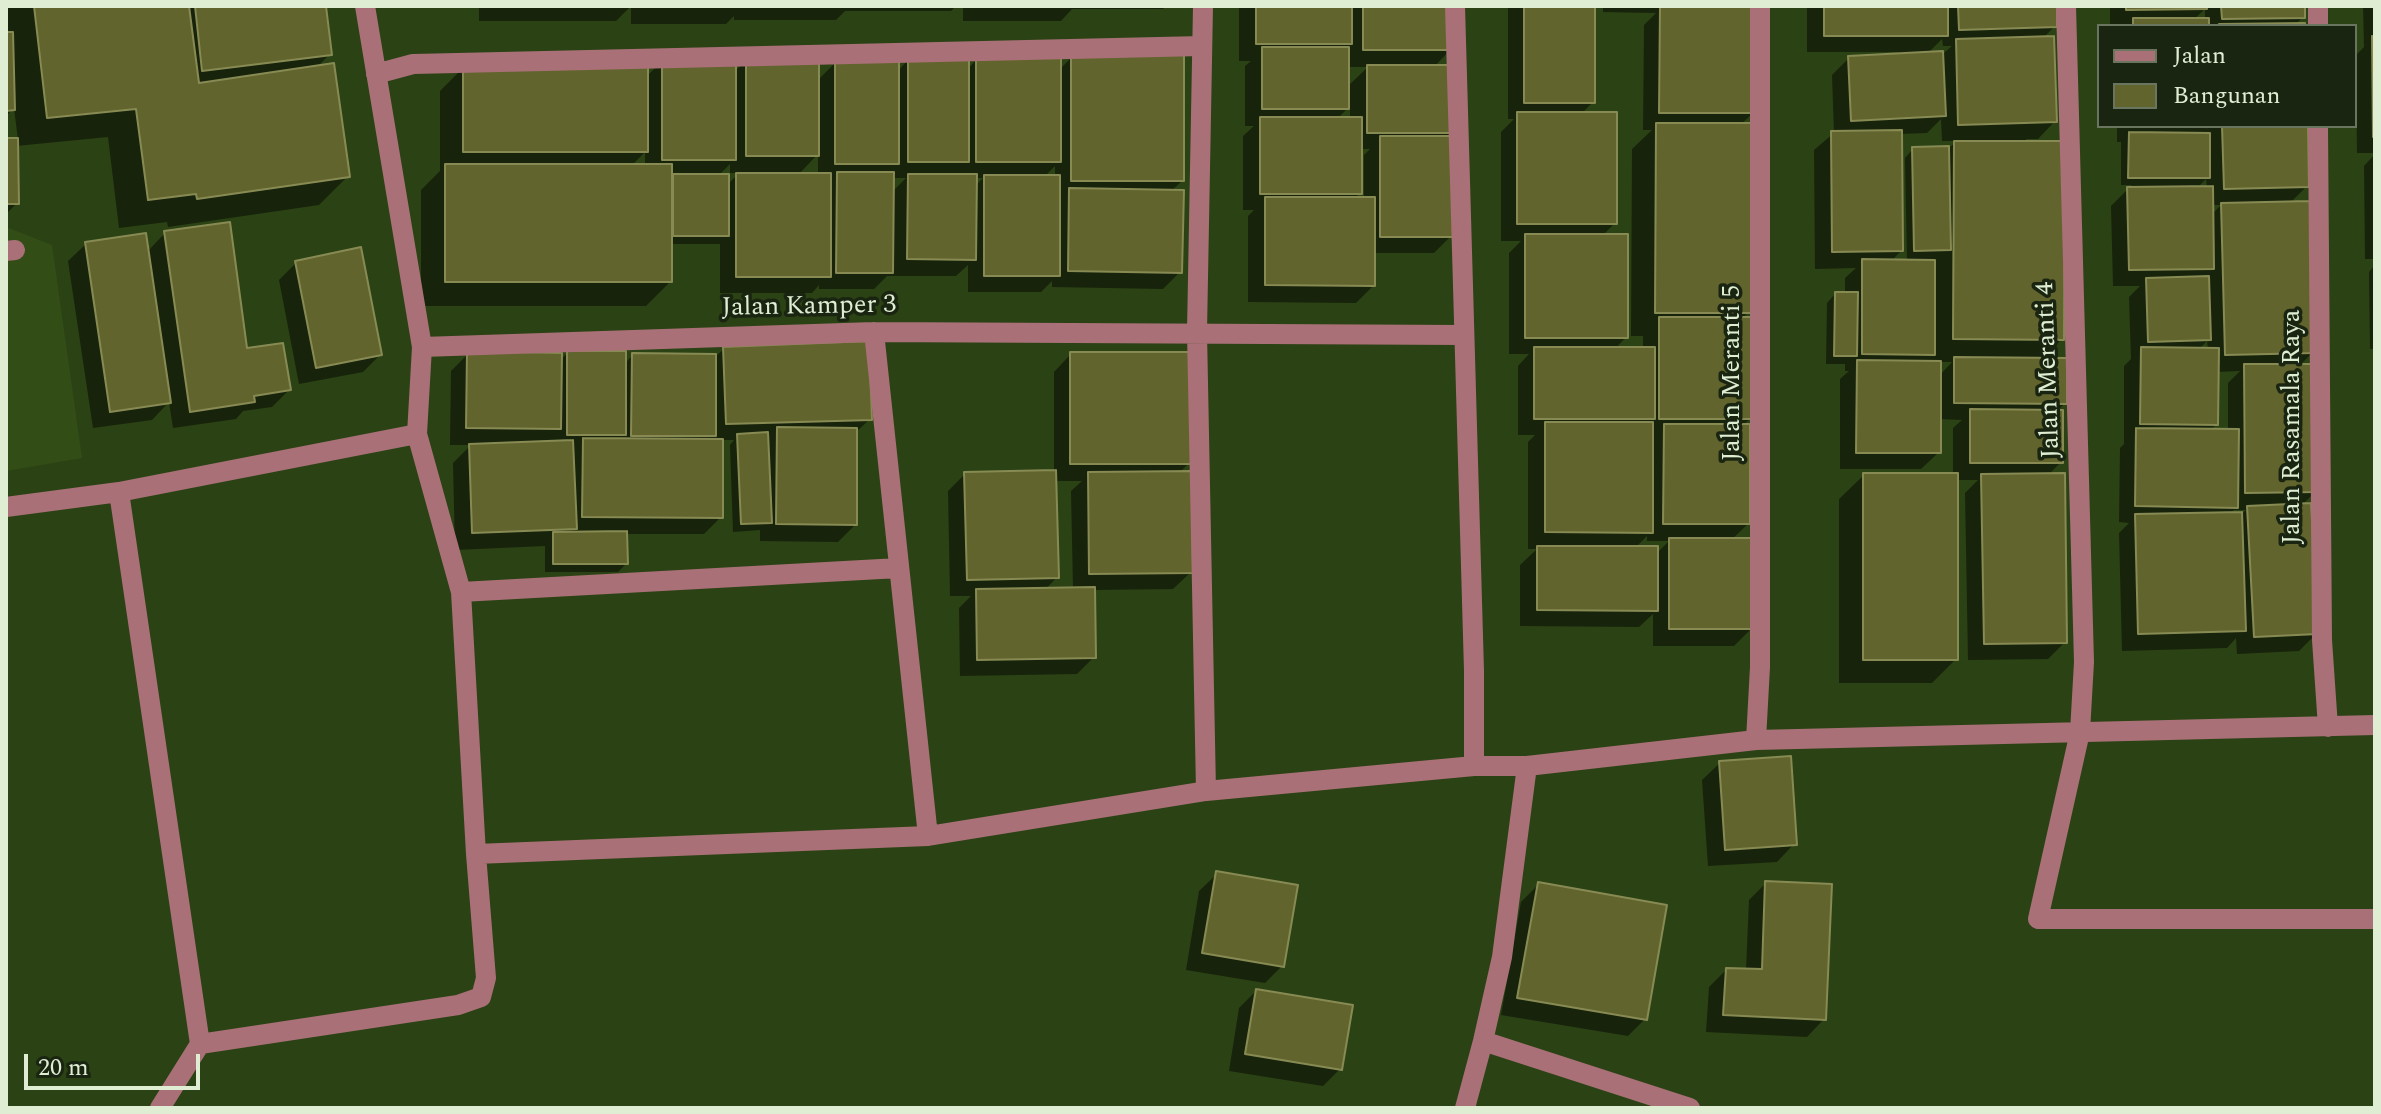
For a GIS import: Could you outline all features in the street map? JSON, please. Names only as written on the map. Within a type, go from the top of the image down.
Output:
[{"type":"street","points":[[200,1044],[458,1005],[481,997],[486,978],[461,592],[417,434],[422,347],[365,6]]},
{"type":"street","points":[[1203,6],[1197,332],[1206,791]]},
{"type":"street","points":[[1455,6],[1474,766]]},
{"type":"street","name":"Jalan Meranti 5","points":[[1756,740],[1760,667],[1760,6]]},
{"type":"street","name":"Jalan Meranti 4","points":[[2066,6],[2084,662],[2080,732],[2038,919],[2375,919]]},
{"type":"street","points":[[376,74],[413,64],[1202,46]]},
{"type":"street","name":"Jalan Rasamala Raya","points":[[2318,128],[2322,640],[2328,727]]},
{"type":"street","points":[[874,332],[928,836]]},
{"type":"street","name":"Jalan Kamper 3","points":[[422,347],[874,332],[1463,335]]},
{"type":"street","points":[[6,507],[119,492],[417,434]]},
{"type":"street","points":[[119,492],[200,1044],[160,1108]]},
{"type":"street","points":[[461,592],[899,568]]},
{"type":"street","points":[[476,854],[928,836],[1206,791],[1474,766],[1527,766],[1756,740],[2375,725]]},
{"type":"street","points":[[1465,1108],[1483,1041],[1511,903],[1527,766]]},
{"type":"street","points":[[1483,1041],[1690,1108]]},
{"type":"shaded area","points":[[6,227],[52,245],[82,458],[6,471]]},
{"type":"building","points":[[34,6],[189,6],[199,83],[334,63],[350,177],[197,199],[196,194],[148,200],[136,109],[47,118]]},
{"type":"building","points":[[195,6],[326,6],[332,55],[202,71]]},
{"type":"building","points":[[1256,6],[1352,6],[1352,44],[1256,44]]},
{"type":"building","points":[[1363,6],[1453,6],[1453,50],[1363,50]]},
{"type":"building","points":[[1524,6],[1595,6],[1595,103],[1524,103]]},
{"type":"building","points":[[1660,6],[1755,6],[1755,113],[1659,113]]},
{"type":"building","points":[[1824,6],[1948,6],[1948,36],[1824,36]]},
{"type":"building","points":[[1958,6],[2057,6],[2057,27],[1959,30]]},
{"type":"building","points":[[2126,6],[2207,6],[2207,9],[2126,10]]},
{"type":"building","points":[[2221,6],[2305,6],[2305,18],[2222,19]]},
{"type":"building","points":[[2133,18],[2209,18],[2209,24],[2133,24]]},
{"type":"building","points":[[2305,23],[2305,24],[2219,24]]},
{"type":"building","points":[[6,32],[13,32],[15,110],[6,111]]},
{"type":"building","points":[[2054,36],[2057,122],[1958,125],[1956,39]]},
{"type":"building","points":[[2372,36],[2375,36],[2375,137],[2373,137]]},
{"type":"building","points":[[1262,47],[1349,47],[1349,109],[1262,109]]},
{"type":"building","points":[[1943,51],[1946,116],[1851,121],[1848,56]]},
{"type":"building","points":[[1071,55],[1184,55],[1184,181],[1071,181]]},
{"type":"building","points":[[746,58],[819,58],[819,156],[746,156]]},
{"type":"building","points":[[908,58],[969,58],[969,162],[908,162]]},
{"type":"building","points":[[976,58],[1061,58],[1061,162],[976,162]]},
{"type":"building","points":[[662,59],[736,59],[736,160],[662,160]]},
{"type":"building","points":[[835,61],[899,61],[899,164],[835,164]]},
{"type":"building","points":[[463,65],[648,65],[648,152],[463,152]]},
{"type":"building","points":[[1367,65],[1454,65],[1454,133],[1367,133]]},
{"type":"building","points":[[1517,112],[1617,112],[1617,224],[1517,224]]},
{"type":"building","points":[[1260,117],[1362,117],[1362,194],[1260,194]]},
{"type":"building","points":[[1656,123],[1751,123],[1751,313],[1655,313]]},
{"type":"building","points":[[2222,128],[2308,128],[2309,187],[2224,189]]},
{"type":"building","points":[[1902,130],[1903,251],[1832,252],[1831,131]]},
{"type":"building","points":[[2129,132],[2210,133],[2210,178],[2128,178]]},
{"type":"building","points":[[1380,136],[1453,136],[1453,237],[1380,237]]},
{"type":"building","points":[[6,138],[18,138],[19,204],[6,204]]},
{"type":"building","points":[[1954,141],[2065,141],[2064,340],[1953,339]]},
{"type":"building","points":[[1949,146],[1951,250],[1914,251],[1912,147]]},
{"type":"building","points":[[445,164],[672,164],[672,282],[445,282]]},
{"type":"building","points":[[837,172],[894,172],[893,273],[836,273]]},
{"type":"building","points":[[736,173],[831,173],[831,277],[736,277]]},
{"type":"building","points":[[673,174],[729,174],[729,236],[673,236]]},
{"type":"building","points":[[908,174],[977,174],[976,260],[907,259]]},
{"type":"building","points":[[984,175],[1060,175],[1060,276],[984,276]]},
{"type":"building","points":[[2213,186],[2214,269],[2129,270],[2127,187]]},
{"type":"building","points":[[1069,188],[1184,190],[1182,273],[1068,271]]},
{"type":"building","points":[[1265,197],[1375,197],[1375,286],[1265,285]]},
{"type":"building","points":[[2310,201],[2314,353],[2225,355],[2221,203]]},
{"type":"building","points":[[230,222],[247,348],[283,343],[291,390],[254,396],[255,402],[190,412],[164,231]]},
{"type":"building","points":[[146,233],[171,403],[110,412],[85,242]]},
{"type":"building","points":[[1525,234],[1628,234],[1628,338],[1525,338]]},
{"type":"building","points":[[361,247],[382,355],[316,368],[295,261]]},
{"type":"building","points":[[1862,259],[1935,260],[1935,355],[1862,354]]},
{"type":"building","points":[[2209,276],[2211,340],[2148,342],[2146,278]]},
{"type":"building","points":[[1835,292],[1858,292],[1857,356],[1834,356]]},
{"type":"building","points":[[1659,317],[1753,317],[1753,419],[1659,419]]},
{"type":"building","points":[[869,341],[872,420],[726,424],[723,347]]},
{"type":"building","points":[[1534,347],[1655,347],[1655,419],[1534,419]]},
{"type":"building","points":[[2141,347],[2219,348],[2218,425],[2140,424]]},
{"type":"building","points":[[467,351],[562,353],[561,429],[466,428]]},
{"type":"building","points":[[567,351],[626,351],[626,435],[567,435]]},
{"type":"building","points":[[1070,352],[1191,352],[1191,464],[1070,464]]},
{"type":"building","points":[[632,353],[716,354],[716,436],[631,436]]},
{"type":"building","points":[[1954,357],[2067,358],[2067,404],[1954,403]]},
{"type":"building","points":[[1857,360],[1941,361],[1941,453],[1856,453]]},
{"type":"building","points":[[2244,364],[2315,364],[2317,492],[2245,493]]},
{"type":"building","points":[[1970,409],[2063,410],[2063,463],[1970,463]]},
{"type":"building","points":[[1545,422],[1653,422],[1653,533],[1545,532]]},
{"type":"building","points":[[1664,424],[1750,424],[1750,524],[1663,524]]},
{"type":"building","points":[[777,427],[857,428],[857,525],[776,524]]},
{"type":"building","points":[[2136,428],[2239,429],[2238,508],[2135,506]]},
{"type":"building","points":[[768,432],[772,523],[741,524],[737,434]]},
{"type":"building","points":[[583,438],[723,439],[723,518],[582,517]]},
{"type":"building","points":[[573,440],[577,529],[472,533],[469,444]]},
{"type":"building","points":[[1056,470],[1059,578],[967,580],[964,472]]},
{"type":"building","points":[[1192,471],[1193,573],[1089,574],[1088,472]]},
{"type":"building","points":[[1863,473],[1958,473],[1958,660],[1863,660]]},
{"type":"building","points":[[2065,473],[2067,643],[1984,644],[1981,474]]},
{"type":"building","points":[[2311,503],[2318,634],[2254,637],[2247,506]]},
{"type":"building","points":[[2242,512],[2246,631],[2138,634],[2135,514]]},
{"type":"building","points":[[627,531],[628,564],[553,564],[553,532]]},
{"type":"building","points":[[1669,538],[1753,538],[1753,629],[1669,629]]},
{"type":"building","points":[[1537,546],[1658,546],[1658,611],[1537,610]]},
{"type":"building","points":[[1095,587],[1096,658],[977,660],[976,589]]},
{"type":"building","points":[[1791,756],[1797,845],[1725,850],[1719,761]]},
{"type":"building","points":[[1216,871],[1298,885],[1284,967],[1202,953]]},
{"type":"building","points":[[1765,881],[1832,884],[1826,1020],[1723,1015],[1726,968],[1762,969]]},
{"type":"building","points":[[1538,882],[1667,905],[1647,1020],[1517,998]]},
{"type":"building","points":[[1256,989],[1353,1005],[1342,1070],[1245,1054]]}]
